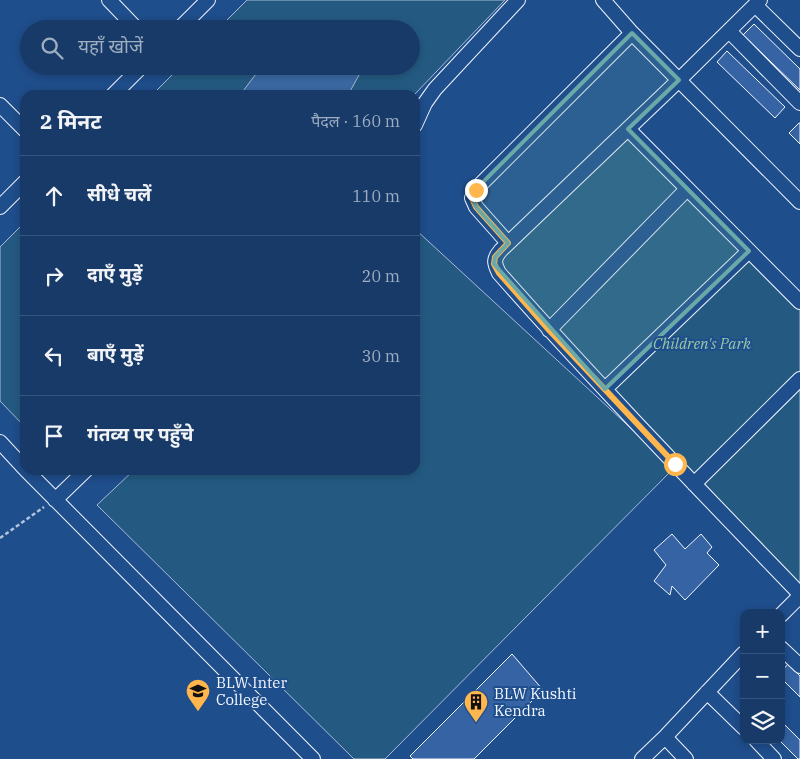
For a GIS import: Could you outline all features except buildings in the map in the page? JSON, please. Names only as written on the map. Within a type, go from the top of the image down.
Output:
[{"type":"street","points":[[109,0],[128,20]]},
{"type":"street","points":[[188,20],[208,0]]},
{"type":"street","points":[[420,114],[425,102],[435,89],[518,0]]},
{"type":"street","points":[[603,0],[632,34],[800,202]]},
{"type":"street","points":[[785,611],[800,595],[549,330],[499,273],[494,264],[495,257],[508,243],[628,130],[758,3],[800,49]]},
{"type":"street","points":[[729,31],[800,103]]},
{"type":"street","points":[[508,243],[476,207],[472,198],[476,190],[632,34]]},
{"type":"street","points":[[118,90],[133,75]]},
{"type":"street","points":[[0,105],[20,125]]},
{"type":"street","points":[[628,130],[800,302]]},
{"type":"street","points":[[0,207],[20,187]]},
{"type":"street","points":[[549,330],[687,189]]},
{"type":"street","points":[[605,389],[749,251]]},
{"type":"street","points":[[694,484],[800,379]]},
{"type":"street","points":[[0,442],[20,463]]},
{"type":"street","points":[[32,475],[313,759]]},
{"type":"street","points":[[55,500],[81,475]]},
{"type":"street","points":[[785,652],[800,666]]},
{"type":"street","points":[[642,759],[665,738],[742,654]]},
{"type":"street","points":[[707,692],[740,724]]},
{"type":"street","points":[[665,738],[686,759]]},
{"type":"street","points":[[760,744],[774,759]]},
{"type":"path","points":[[0,538],[55,500]]},
{"type":"highlighted area","points":[[632,33],[679,80],[628,129],[749,251],[605,389],[494,264],[495,257],[508,243],[476,207],[472,198],[475,190]]},
{"type":"green space","points":[[247,0],[505,0],[419,90],[157,90],[172,75],[420,75],[420,20],[227,20]]},
{"type":"green space","name":"Children's Park","points":[[628,129],[800,302],[800,593],[494,264]]},
{"type":"green space","points":[[20,227],[20,422],[0,401],[0,247]]},
{"type":"green space","points":[[420,234],[674,468],[385,759],[354,759],[97,505],[129,475],[420,475]]},
{"type":"shaded area","points":[[255,75],[359,75],[351,90],[244,90]]},
{"type":"place","name":"BLW Inter College","points":[[198,712]]},
{"type":"place","name":"BLW Kushti Kendra","points":[[476,723]]},
{"type":"route","points":[[476,190],[472,198],[476,207],[508,243],[495,257],[494,264],[499,273],[549,330],[675,464]]}]
